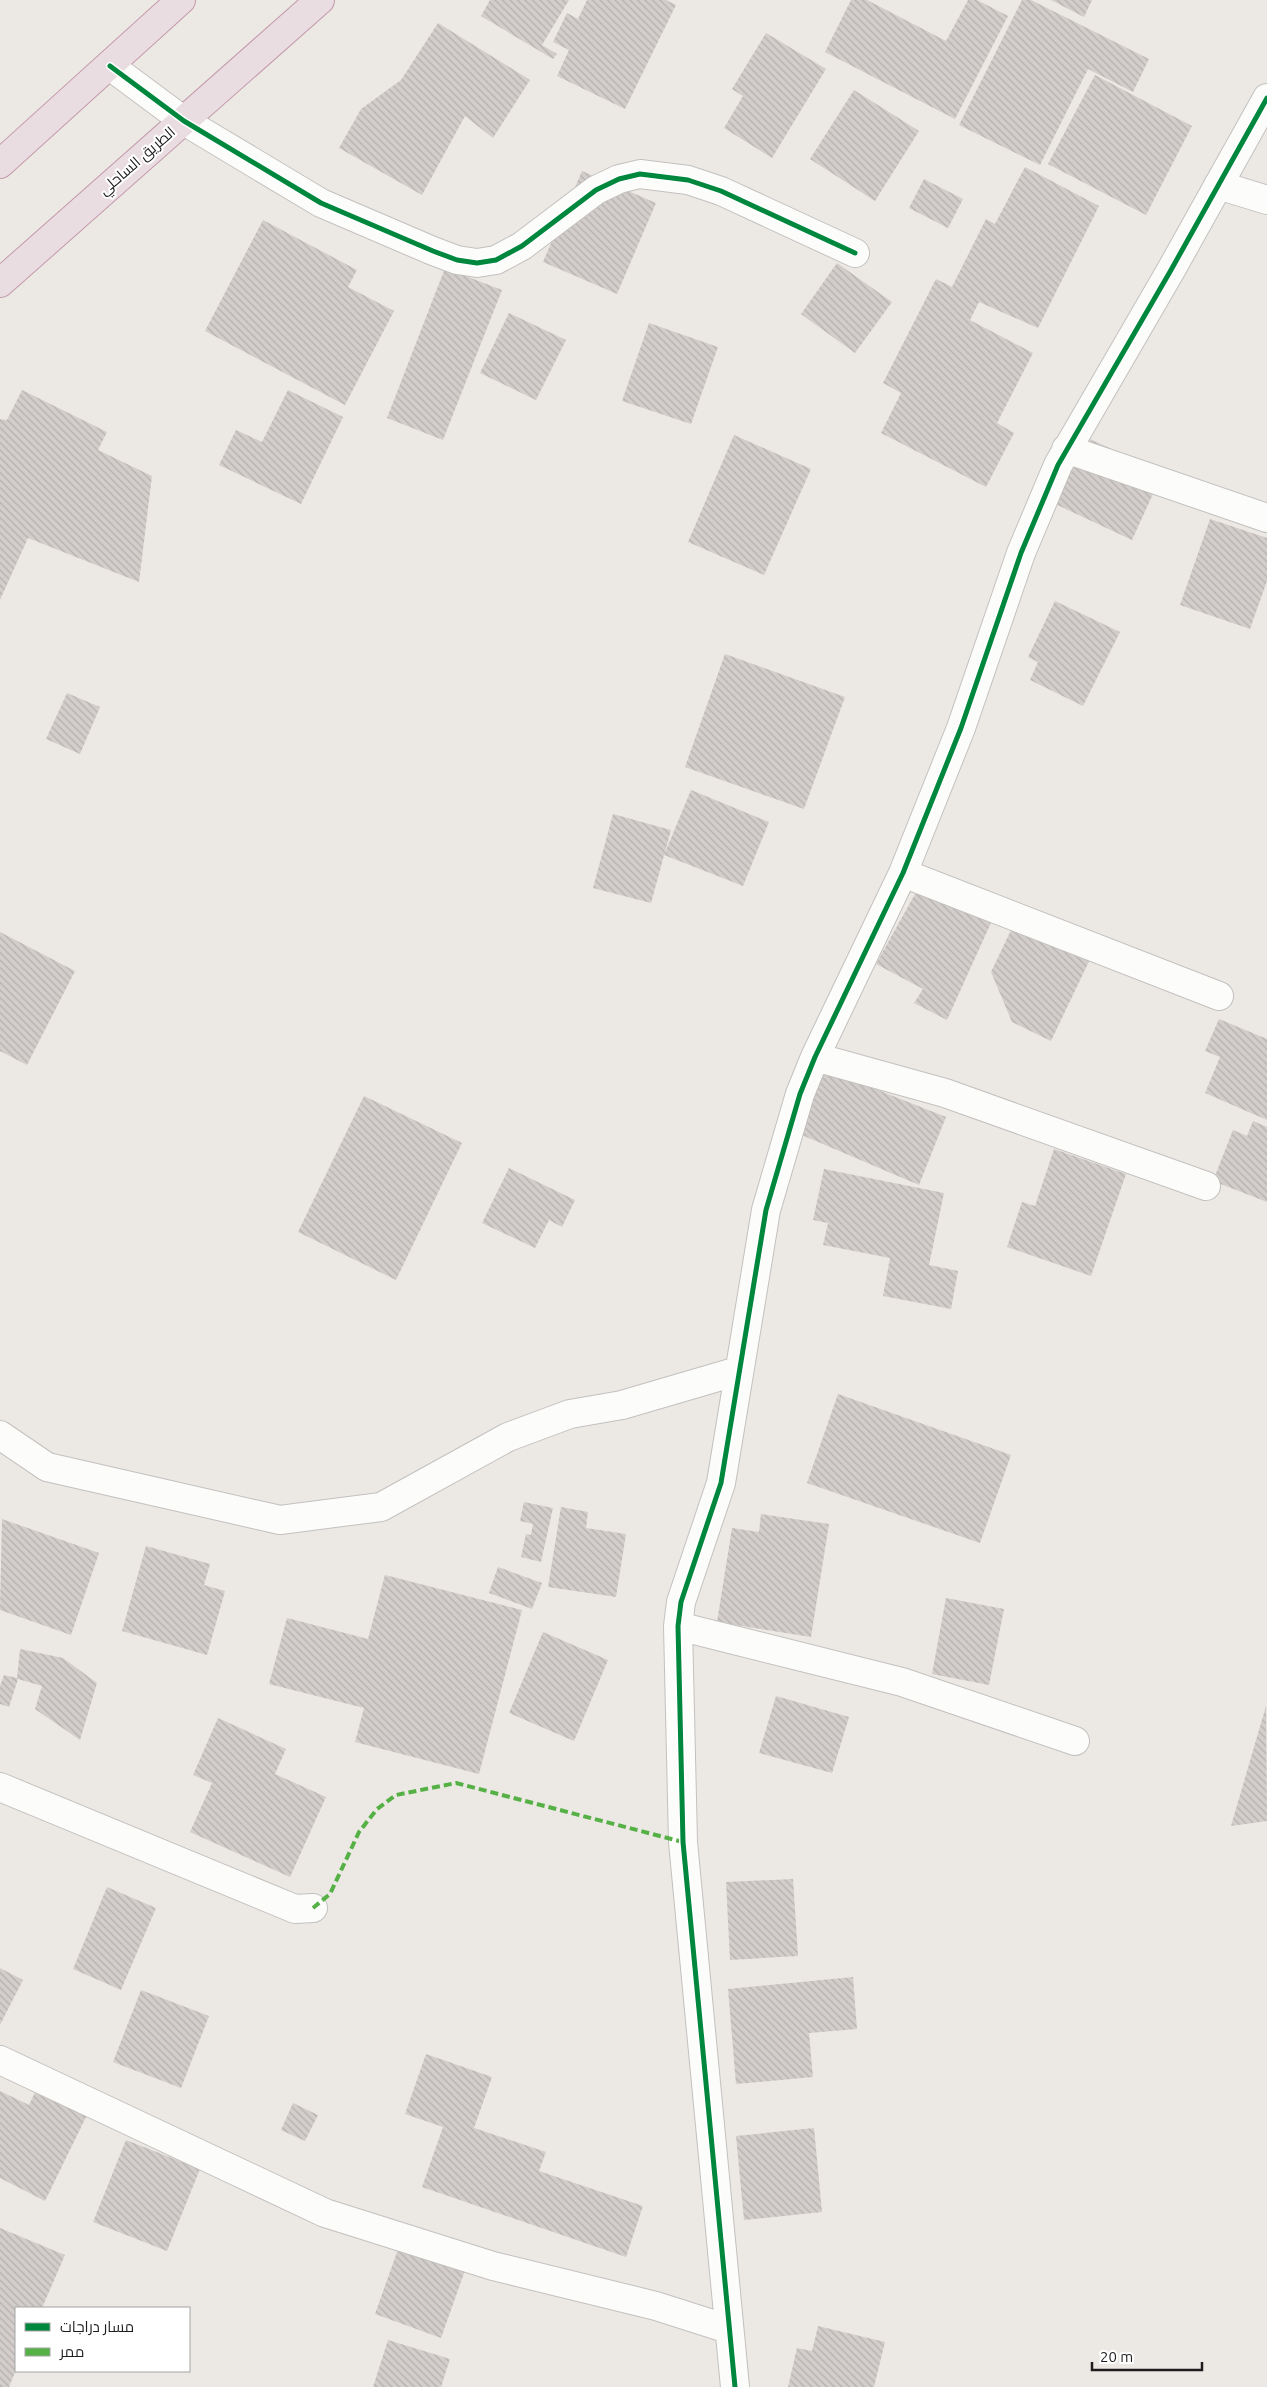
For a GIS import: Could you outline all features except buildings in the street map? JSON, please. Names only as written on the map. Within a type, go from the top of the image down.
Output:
[{"type":"highway","points":[[0,164],[110,66],[180,0]]},
{"type":"highway","name":"الطريق الساحلي","points":[[0,282],[320,0]]},
{"type":"street","points":[[110,66],[184,120],[321,203],[433,252],[457,260],[476,263],[496,260],[522,246],[596,190],[619,179],[640,174],[688,180],[721,191],[855,253]]},
{"type":"street","points":[[735,2387],[683,1842],[678,1626],[682,1602],[721,1483],[766,1210],[800,1094],[815,1058],[903,873],[961,728],[1042,499],[1066,449],[1267,98]]},
{"type":"street","points":[[1218,185],[1267,200]]},
{"type":"street","points":[[1066,449],[1267,518]]},
{"type":"street","points":[[903,873],[1219,996]]},
{"type":"street","points":[[815,1058],[945,1093],[1206,1186]]},
{"type":"street","points":[[0,1435],[47,1466],[280,1520],[381,1507],[508,1437],[570,1414],[622,1405],[738,1371]]},
{"type":"street","points":[[678,1626],[902,1682],[1075,1741]]},
{"type":"street","points":[[0,1787],[295,1909],[313,1908]]},
{"type":"street","points":[[0,2060],[324,2213],[493,2266],[656,2306],[728,2329]]},
{"type":"marked path","points":[[313,1908],[330,1894],[359,1832],[377,1809],[396,1795],[456,1783],[683,1842]]},
{"type":"cycle path","points":[[110,66],[184,121],[321,203],[457,260],[477,263],[496,260],[522,246],[596,190],[619,179],[640,174],[688,180],[721,191],[855,253]]},
{"type":"cycle path","points":[[735,2387],[683,1842],[678,1626],[681,1602],[721,1483],[766,1210],[800,1094],[815,1057],[903,873],[961,728],[1021,553],[1058,465],[1171,270],[1267,98]]}]
